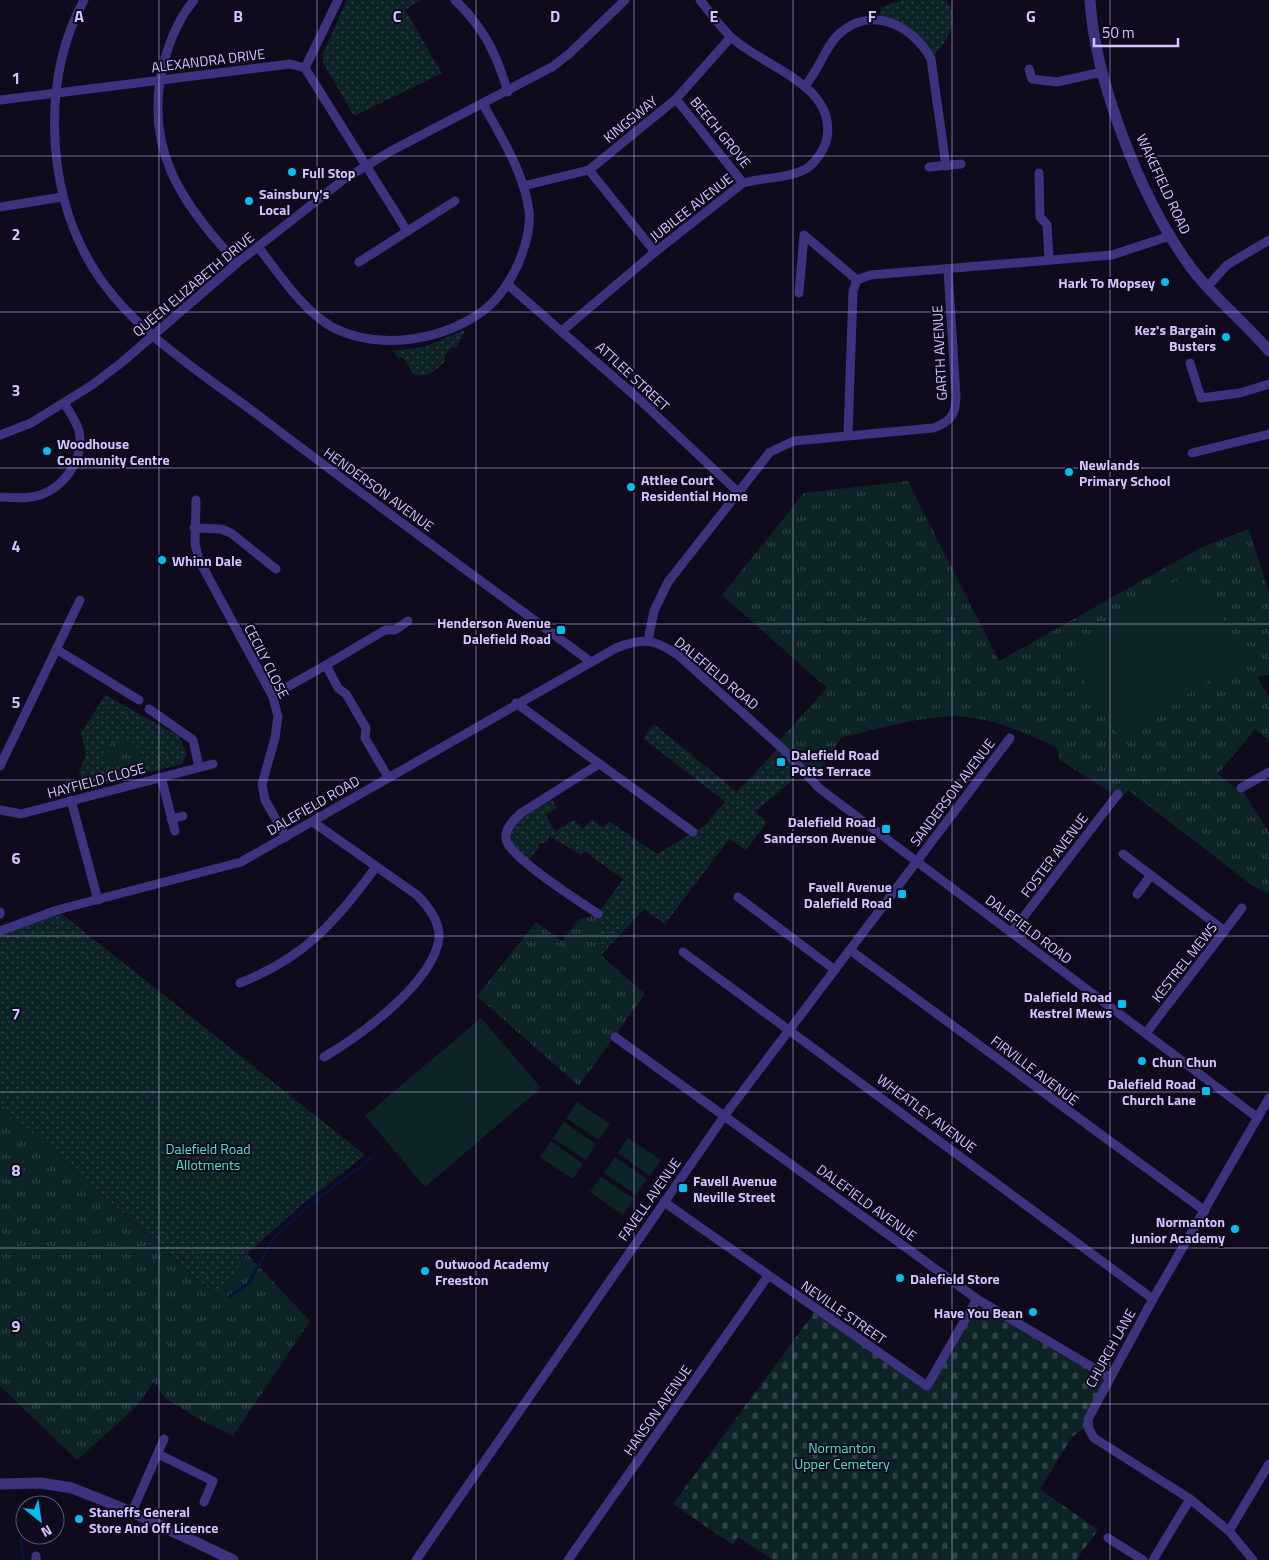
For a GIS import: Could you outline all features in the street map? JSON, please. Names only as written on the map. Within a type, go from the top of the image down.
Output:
[{"type":"street","name":"HENDERSON AVENUE","points":[[84,0],[68,43],[58,93],[54,127],[56,163],[62,197],[89,262],[110,290],[153,336],[591,662]]},
{"type":"street","points":[[194,0],[170,41],[160,80],[157,114],[161,143],[171,172],[197,216],[237,263]]},
{"type":"street","points":[[338,0],[306,68],[407,231]]},
{"type":"street","points":[[455,0],[477,23],[486,37],[508,92]]},
{"type":"street","name":"QUEEN ELIZABETH DRIVE","points":[[0,435],[31,423],[64,403],[121,363],[237,263],[365,166],[508,92],[552,67],[569,54],[625,0]]},
{"type":"street","name":"JUBILEE AVENUE","points":[[563,330],[655,252],[743,183],[761,178],[793,175],[808,167],[819,156],[826,142],[829,127],[827,114],[818,98],[805,86],[759,59],[731,37],[700,0]]},
{"type":"street","name":"WAKEFIELD ROAD","points":[[1090,0],[1094,35],[1110,101],[1135,163],[1170,236],[1190,266],[1269,351]]},
{"type":"street","points":[[805,86],[815,74],[827,49],[850,26],[878,19],[902,27],[914,35],[931,59],[946,166]]},
{"type":"street","name":"KINGSWAY","points":[[523,186],[589,170],[676,99],[731,37]]},
{"type":"street","name":"ALEXANDRA DRIVE","points":[[0,100],[290,64],[306,68]]},
{"type":"street","points":[[1029,69],[1032,78],[1057,82],[1102,72]]},
{"type":"street","name":"BEECH GROVE","points":[[676,99],[743,183]]},
{"type":"street","points":[[258,247],[317,316],[331,326],[350,334],[379,341],[428,335],[449,328],[483,310],[507,284],[522,254],[527,236],[529,212],[523,186],[514,162],[483,104]]},
{"type":"street","points":[[929,167],[961,164]]},
{"type":"street","points":[[589,170],[655,252]]},
{"type":"street","points":[[1039,173],[1040,217],[1047,225],[1050,260]]},
{"type":"street","points":[[0,207],[62,197]]},
{"type":"street","points":[[359,262],[455,201]]},
{"type":"street","points":[[799,293],[804,235],[857,280]]},
{"type":"street","points":[[848,434],[853,291],[857,280],[870,275],[1112,255],[1170,236]]},
{"type":"street","points":[[1208,286],[1227,265],[1269,240]]},
{"type":"street","name":"GARTH AVENUE","points":[[648,640],[654,611],[668,582],[770,452],[794,441],[848,434],[933,428],[945,424],[952,418],[956,408],[956,396],[948,270]]},
{"type":"street","name":"ATTLEE STREET","points":[[507,284],[563,330],[738,492]]},
{"type":"street","points":[[1190,363],[1201,398],[1240,393],[1269,384]]},
{"type":"street","points":[[0,497],[33,497],[49,491],[64,480],[74,464],[79,449],[79,433],[74,419],[64,403]]},
{"type":"street","points":[[1192,453],[1269,434]]},
{"type":"street","name":"CECILY CLOSE","points":[[196,500],[195,544],[207,576],[273,697],[278,717],[275,738],[262,784],[265,800],[286,837]]},
{"type":"street","points":[[194,528],[221,529],[231,532],[276,569]]},
{"type":"street","points":[[0,766],[80,600]]},
{"type":"street","points":[[289,686],[385,630],[394,630],[408,621]]},
{"type":"street","name":"DALEFIELD ROAD","points":[[0,931],[57,910],[241,862],[516,703],[616,648],[648,640],[678,655],[783,749],[819,788],[1258,1118]]},
{"type":"street","points":[[56,649],[139,700]]},
{"type":"street","points":[[326,665],[338,688],[346,694],[366,728],[366,738],[388,777]]},
{"type":"street","points":[[516,703],[693,832]]},
{"type":"street","points":[[149,709],[193,740],[199,767]]},
{"type":"street","name":"SANDERSON AVENUE","points":[[916,862],[1010,738]]},
{"type":"street","name":"HAYFIELD CLOSE","points":[[0,810],[21,814],[213,764]]},
{"type":"street","points":[[598,914],[518,857],[506,841],[507,831],[512,822],[521,814],[599,764]]},
{"type":"street","points":[[1242,788],[1269,772]]},
{"type":"street","points":[[161,777],[175,831]]},
{"type":"street","name":"FOSTER AVENUE","points":[[1011,933],[1118,794]]},
{"type":"street","points":[[71,800],[98,900]]},
{"type":"street","points":[[171,819],[183,816]]},
{"type":"street","points":[[313,822],[417,895],[428,906],[436,920],[439,936],[435,956],[419,977],[380,1018],[360,1034],[324,1057]]},
{"type":"street","points":[[1123,854],[1225,931]]},
{"type":"street","name":"FAVELL AVENUE","points":[[416,1560],[725,1115],[916,862]]},
{"type":"street","points":[[240,983],[281,964],[304,949],[344,910],[376,867]]},
{"type":"street","points":[[1137,894],[1151,875]]},
{"type":"street","points":[[738,897],[835,970]]},
{"type":"street","name":"KESTREL MEWS","points":[[1146,1033],[1242,908]]},
{"type":"street","name":"FIRVILLE AVENUE","points":[[850,950],[1205,1211]]},
{"type":"street","name":"WHEATLEY AVENUE","points":[[683,952],[1153,1299]]},
{"type":"street","name":"DALEFIELD AVENUE","points":[[615,1037],[977,1299],[1109,1377]]},
{"type":"street","name":"CHURCH LANE","points":[[1253,1560],[1228,1532],[1190,1499],[1094,1438],[1091,1434],[1089,1414],[1269,1098]]},
{"type":"street","name":"NEVILLE STREET","points":[[664,1202],[926,1386],[977,1299]]},
{"type":"street","name":"HANSON AVENUE","points":[[568,1560],[768,1276]]},
{"type":"street","points":[[132,1512],[164,1439]]},
{"type":"street","points":[[158,1454],[213,1481],[204,1502]]},
{"type":"street","points":[[1228,1532],[1269,1464]]},
{"type":"street","points":[[0,1484],[41,1484],[72,1488],[132,1512],[212,1555],[233,1560]]},
{"type":"street","points":[[1153,1560],[1190,1499]]},
{"type":"street","points":[[1108,1538],[1143,1560]]},
{"type":"green space","points":[[347,0],[421,0],[405,10],[442,73],[354,116],[323,63],[323,53]]},
{"type":"green space","points":[[902,0],[946,0],[951,8],[953,16],[950,32],[942,46],[931,59],[914,35],[878,19],[882,7]]},
{"type":"green space","points":[[465,330],[457,347],[451,348],[445,355],[445,361],[426,375],[422,376],[413,373],[403,358],[397,357],[393,351],[424,347]]},
{"type":"green space","points":[[908,481],[999,661],[1200,548],[1249,529],[1269,593],[1269,675],[1257,677],[1269,697],[1269,741],[1255,729],[1218,774],[1237,789],[1241,788],[1269,832],[1269,894],[1253,886],[1128,790],[1121,799],[1060,760],[1057,748],[1002,725],[967,717],[937,717],[904,722],[842,737],[812,781],[777,743],[827,688],[722,595],[804,493]]},
{"type":"green space","points":[[1193,570],[1247,657],[1119,737],[1065,650]]},
{"type":"green space","points":[[105,695],[179,736],[187,755],[181,764],[86,789],[79,772],[86,754],[81,733]]},
{"type":"green space","points":[[654,724],[737,792],[780,746],[803,771],[755,812],[767,822],[746,850],[729,839],[665,924],[644,909],[601,955],[598,914],[623,879],[584,851],[581,855],[549,836],[547,843],[539,843],[538,848],[527,864],[518,857],[507,831],[512,822],[550,796],[557,808],[546,815],[555,831],[574,820],[583,829],[592,819],[603,828],[609,821],[657,854],[704,826],[725,802],[643,738]]},
{"type":"green space","points":[[122,738],[132,742],[140,752],[142,759],[138,767],[128,769],[118,767],[101,757],[105,747]]},
{"type":"green space","name":"Dalefield Road Allotments","points":[[57,910],[365,1155],[299,1207],[247,1254],[218,1297],[0,1104],[0,931]]},
{"type":"green space","points":[[598,914],[601,955],[645,994],[579,1086],[477,996],[536,922],[562,941],[578,920]]},
{"type":"green space","points":[[481,1018],[541,1088],[425,1187],[365,1116]]},
{"type":"green space","points":[[577,1102],[610,1124],[599,1140],[566,1118]]},
{"type":"green space","points":[[0,1104],[217,1297],[247,1254],[310,1321],[233,1436],[204,1422],[165,1398],[154,1382],[136,1407],[77,1460],[0,1386]]},
{"type":"green space","points":[[564,1122],[596,1144],[586,1160],[553,1138]]},
{"type":"green space","points":[[628,1138],[661,1160],[650,1176],[618,1153]]},
{"type":"green space","points":[[551,1141],[583,1164],[573,1179],[540,1157]]},
{"type":"green space","points":[[615,1157],[647,1179],[636,1195],[604,1173]]},
{"type":"green space","points":[[601,1177],[634,1199],[623,1215],[590,1192]]},
{"type":"green space","name":"Normanton Upper Cemetery","points":[[977,1299],[1109,1377],[1089,1424],[1072,1437],[1040,1489],[1098,1530],[1076,1560],[773,1560],[738,1537],[733,1545],[673,1504],[816,1310],[926,1386]]},
{"type":"waterway","points":[[229,1297],[249,1283],[272,1240],[306,1208],[373,1156]]},
{"type":"waterway","points":[[22,1545],[23,1560]]},
{"type":"place","name":"Full Stop","points":[[292,172]]},
{"type":"place","name":"Sainsbury's Local","points":[[249,201]]},
{"type":"place","name":"Hark To Mopsey","points":[[1165,282]]},
{"type":"place","name":"Kez's Bargain Busters","points":[[1226,337]]},
{"type":"place","name":"Woodhouse Community Centre","points":[[47,451]]},
{"type":"place","name":"Newlands Primary School","points":[[1069,472]]},
{"type":"place","name":"Attlee Court Residential Home","points":[[631,487]]},
{"type":"place","name":"Whinn Dale","points":[[162,560]]},
{"type":"place","name":"Henderson Avenue Dalefield Road","points":[[561,630]]},
{"type":"place","name":"Dalefield Road Potts Terrace","points":[[781,762]]},
{"type":"place","name":"Dalefield Road Sanderson Avenue","points":[[886,829]]},
{"type":"place","name":"Favell Avenue Dalefield Road","points":[[902,894]]},
{"type":"place","name":"Dalefield Road Kestrel Mews","points":[[1122,1004]]},
{"type":"place","name":"Chun Chun","points":[[1142,1061]]},
{"type":"place","name":"Dalefield Road Church Lane","points":[[1206,1091]]},
{"type":"place","name":"Favell Avenue Neville Street","points":[[683,1188]]},
{"type":"place","name":"Normanton Junior Academy","points":[[1235,1229]]},
{"type":"place","name":"Outwood Academy Freeston","points":[[425,1271]]},
{"type":"place","name":"Dalefield Store","points":[[900,1278]]},
{"type":"place","name":"Have You Bean","points":[[1033,1312]]},
{"type":"place","name":"Staneffs General Store And Off Licence","points":[[79,1519]]}]
